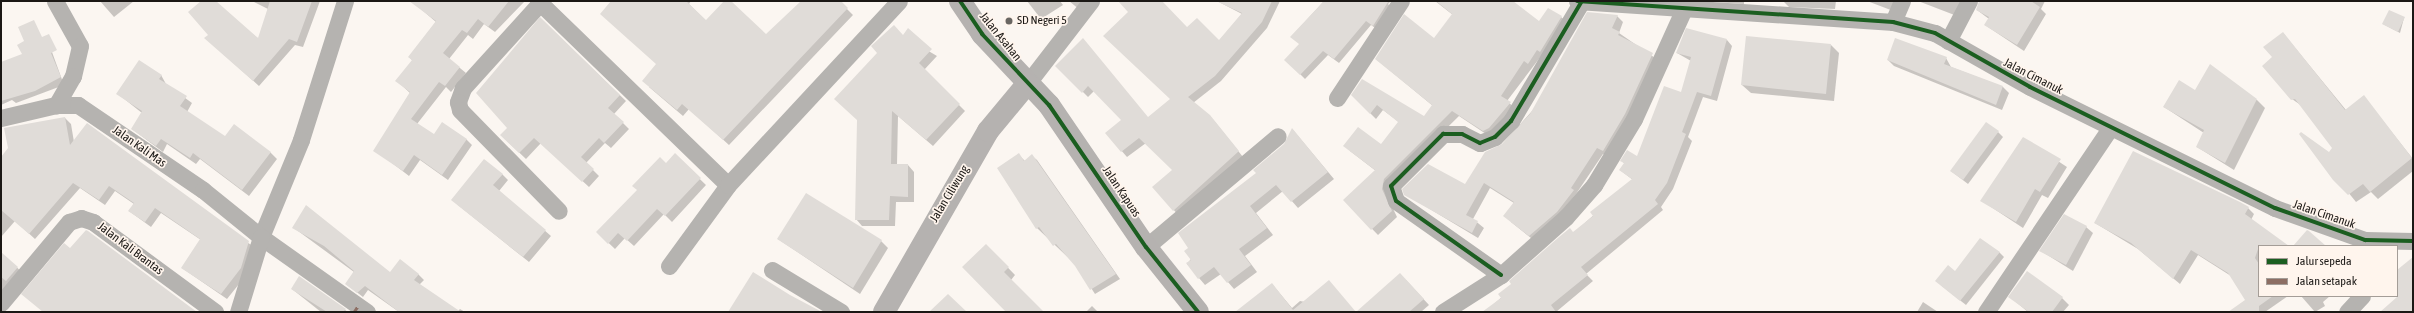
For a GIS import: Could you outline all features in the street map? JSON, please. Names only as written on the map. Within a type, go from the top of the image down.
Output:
[{"type":"street","points":[[55,1],[80,46],[73,76],[56,105]]},
{"type":"street","points":[[238,312],[261,237],[301,140],[345,1]]},
{"type":"street","points":[[669,266],[728,185],[898,1]]},
{"type":"street","name":"Jalan Asahan","points":[[960,1],[982,34],[1027,84]]},
{"type":"street","points":[[1027,84],[1091,1]]},
{"type":"street","points":[[1337,98],[1401,1]]},
{"type":"street","points":[[1501,275],[1396,201],[1391,186],[1443,134],[1462,134],[1480,143],[1495,137],[1511,121],[1580,1]]},
{"type":"street","name":"Jalan Cimanuk","points":[[1580,1],[1683,11],[1760,8],[1893,22],[1948,41],[2110,128],[2233,190],[2324,229],[2365,240],[2412,242]]},
{"type":"street","points":[[1893,22],[1902,1]]},
{"type":"street","points":[[1948,41],[1968,1]]},
{"type":"street","points":[[559,211],[460,110],[458,102],[463,88],[539,2],[728,185]]},
{"type":"street","points":[[1443,312],[1501,275],[1566,217],[1611,162],[1653,81],[1683,11]]},
{"type":"street","name":"Jalan Kapuas","points":[[1027,84],[1049,105],[1146,247],[1198,312]]},
{"type":"street","name":"Jalan Kapuas","points":[[1027,84],[1038,114],[1179,312]]},
{"type":"street","name":"Jalan Ciliwung","points":[[884,312],[988,131],[1027,84]]},
{"type":"street","name":"Jalan Kali Mas","points":[[1,118],[56,105],[78,105],[94,114],[203,190],[261,237],[360,310]]},
{"type":"street","points":[[1986,312],[2110,128]]},
{"type":"street","points":[[1146,247],[1278,136]]},
{"type":"street","name":"Jalan Kali Brantas","points":[[1,303],[70,222],[81,218],[93,222],[215,312]]},
{"type":"street","points":[[2398,256],[2412,242]]},
{"type":"street","points":[[772,270],[841,312]]},
{"type":"street","points":[[2347,312],[2361,297]]},
{"type":"building","points":[[201,1],[216,1],[258,38],[270,1],[312,1],[297,42],[289,39],[253,81],[204,38],[208,35],[188,12]]},
{"type":"building","points":[[409,1],[509,1],[488,27],[478,19],[467,33],[462,30],[443,53],[460,67],[445,86],[439,82],[411,119],[434,134],[442,122],[467,139],[442,175],[414,155],[403,171],[373,151],[410,92],[395,81],[412,60],[408,57],[436,21]]},
{"type":"building","points":[[611,1],[686,1],[706,20],[724,1],[731,1],[766,34],[801,1],[841,1],[848,8],[723,140],[682,104],[677,110],[642,81],[656,64],[600,14]]},
{"type":"building","points":[[1118,1],[1162,1],[1187,27],[1197,18],[1219,40],[1242,13],[1216,1],[1272,1],[1262,22],[1215,76],[1188,97],[1210,115],[1239,151],[1173,211],[1152,187],[1172,170],[1139,138],[1121,152],[1105,133],[1121,120],[1088,86],[1082,93],[1055,66],[1083,38],[1148,117],[1170,99],[1103,36],[1128,12]]},
{"type":"building","points":[[1324,1],[1388,2],[1373,26],[1366,21],[1334,59],[1323,51],[1300,75],[1284,60],[1299,44],[1290,37]]},
{"type":"building","points":[[1436,1],[1513,1],[1539,21],[1548,8],[1562,16],[1540,52],[1537,50],[1528,64],[1524,61],[1501,96],[1511,102],[1489,128],[1483,131],[1452,111],[1384,179],[1382,189],[1392,211],[1371,230],[1343,200],[1375,170],[1343,146],[1358,127],[1381,144],[1398,122],[1377,105],[1370,114],[1351,95],[1362,79],[1424,116],[1432,105],[1375,59],[1404,14],[1434,38],[1452,14]]},
{"type":"building","points":[[1979,1],[2031,1],[2040,7],[2017,45],[1984,25],[1989,17],[1976,10]]},
{"type":"building","points":[[2389,10],[2405,17],[2398,32],[2382,24]]},
{"type":"building","points":[[1587,12],[1618,15],[1612,28],[1620,32],[1618,35],[1653,53],[1625,114],[1603,151],[1597,148],[1571,188],[1574,190],[1557,212],[1529,236],[1503,216],[1514,202],[1484,183],[1466,215],[1478,221],[1472,233],[1404,195],[1402,189],[1428,164],[1465,184],[1485,152],[1502,144],[1530,114]]},
{"type":"building","points":[[540,17],[620,95],[608,108],[624,122],[604,143],[599,138],[581,157],[594,169],[582,182],[534,138],[519,153],[500,135],[507,128],[476,93]]},
{"type":"building","points":[[34,20],[42,37],[49,34],[57,50],[51,53],[61,77],[35,91],[1,101],[1,62],[22,54],[17,45],[24,41],[18,27]]},
{"type":"building","points":[[894,25],[903,35],[908,28],[932,49],[919,63],[960,104],[926,140],[892,111],[891,164],[908,164],[908,197],[890,196],[889,220],[855,220],[857,120],[834,99],[877,53],[871,46]]},
{"type":"building","points":[[1686,28],[1727,39],[1711,96],[1697,92],[1682,132],[1686,134],[1667,183],[1655,200],[1658,204],[1581,267],[1588,275],[1551,305],[1556,312],[1482,312],[1501,298],[1498,294],[1511,284],[1509,281],[1570,228],[1573,232],[1593,216],[1590,212],[1632,179],[1619,170],[1624,163],[1620,161],[1627,150],[1637,156],[1664,86],[1681,92],[1691,57],[1676,53]]},
{"type":"building","points":[[2283,32],[2345,110],[2364,95],[2412,158],[2370,192],[2363,184],[2348,195],[2333,180],[2299,134],[2301,132],[2329,152],[2332,148],[2295,99],[2291,100],[2262,66],[2272,57],[2263,47]]},
{"type":"building","points":[[1746,36],[1831,44],[1826,94],[1741,85]]},
{"type":"building","points":[[1895,38],[1947,57],[1944,64],[2003,86],[1996,105],[1887,60]]},
{"type":"building","points":[[139,60],[162,75],[159,79],[187,96],[180,106],[225,136],[234,124],[271,152],[242,190],[193,153],[190,158],[161,139],[156,146],[131,129],[142,111],[116,94]]},
{"type":"building","points":[[2210,64],[2257,99],[2225,163],[2196,147],[2204,130],[2163,107],[2179,80],[2195,90]]},
{"type":"building","points":[[65,117],[70,145],[87,123],[249,241],[241,268],[221,294],[181,268],[200,239],[155,208],[145,222],[128,211],[134,203],[109,186],[99,200],[73,183],[29,234],[1,210],[1,157],[8,148],[4,128]]},
{"type":"building","points":[[1986,122],[1999,131],[1963,180],[1950,171]]},
{"type":"building","points":[[1292,128],[1328,172],[1291,202],[1276,185],[1250,206],[1267,228],[1239,249],[1251,265],[1227,283],[1214,267],[1198,279],[1186,263],[1191,260],[1184,251],[1188,248],[1178,233],[1256,173],[1253,170],[1284,144]]},
{"type":"building","points":[[2023,137],[2061,159],[2040,192],[2035,189],[2016,222],[1980,201]]},
{"type":"building","points":[[2133,151],[2249,207],[2245,214],[2288,245],[2258,245],[2255,258],[2258,262],[2258,297],[2272,297],[2259,306],[2259,312],[2228,312],[2245,300],[2228,273],[2191,250],[2173,279],[2131,243],[2094,223]]},
{"type":"building","points":[[675,153],[701,178],[665,216],[657,209],[627,241],[618,233],[608,244],[596,232],[637,190],[632,186],[660,157],[666,163]]},
{"type":"building","points":[[1019,153],[1024,161],[1032,154],[1116,274],[1090,290],[1075,266],[1056,244],[1053,246],[1039,227],[1036,229],[997,168]]},
{"type":"building","points":[[484,159],[503,174],[493,185],[546,230],[523,257],[451,200]]},
{"type":"building","points":[[806,193],[882,240],[853,288],[777,239]]},
{"type":"building","points":[[306,205],[390,272],[400,259],[419,274],[414,280],[461,312],[399,312],[365,286],[357,293],[345,284],[354,271],[324,246],[292,228]]},
{"type":"building","points":[[2064,214],[2087,226],[2066,265],[2039,251]]},
{"type":"building","points":[[86,230],[197,312],[43,312],[21,294],[64,243],[70,248]]},
{"type":"building","points":[[2307,230],[2325,245],[2294,245]]},
{"type":"building","points":[[1980,238],[2000,252],[1960,301],[1935,281],[1948,265],[1955,271]]},
{"type":"building","points":[[986,244],[1009,267],[1004,272],[1044,312],[1006,312],[962,267]]},
{"type":"building","points":[[1,252],[18,267],[6,281],[1,277]]},
{"type":"building","points":[[2413,257],[2413,312],[2380,312],[2398,297],[2398,269]]},
{"type":"building","points":[[2027,271],[2063,297],[2052,312],[2029,312],[2008,297]]},
{"type":"building","points":[[753,272],[790,295],[822,312],[728,312]]},
{"type":"building","points":[[1400,273],[1424,299],[1409,312],[1356,312]]},
{"type":"building","points":[[299,276],[346,309],[343,312],[327,312],[291,289]]},
{"type":"building","points":[[1329,280],[1356,312],[1235,312],[1272,283],[1293,310]]},
{"type":"building","points":[[948,294],[967,312],[929,312]]},
{"type":"marked path","points":[[354,312],[358,306]]},
{"type":"cycle path","points":[[960,1],[982,34],[1049,105],[1146,247],[1198,312]]},
{"type":"cycle path","points":[[1577,1],[1893,22],[1935,33],[2030,87],[2275,208],[2365,240],[2413,241]]},
{"type":"cycle path","points":[[1501,275],[1396,201],[1391,186],[1443,134],[1462,134],[1480,143],[1495,137],[1511,121],[1582,1]]},
{"type":"place","name":"SD Negeri 5","points":[[1009,21]]}]
